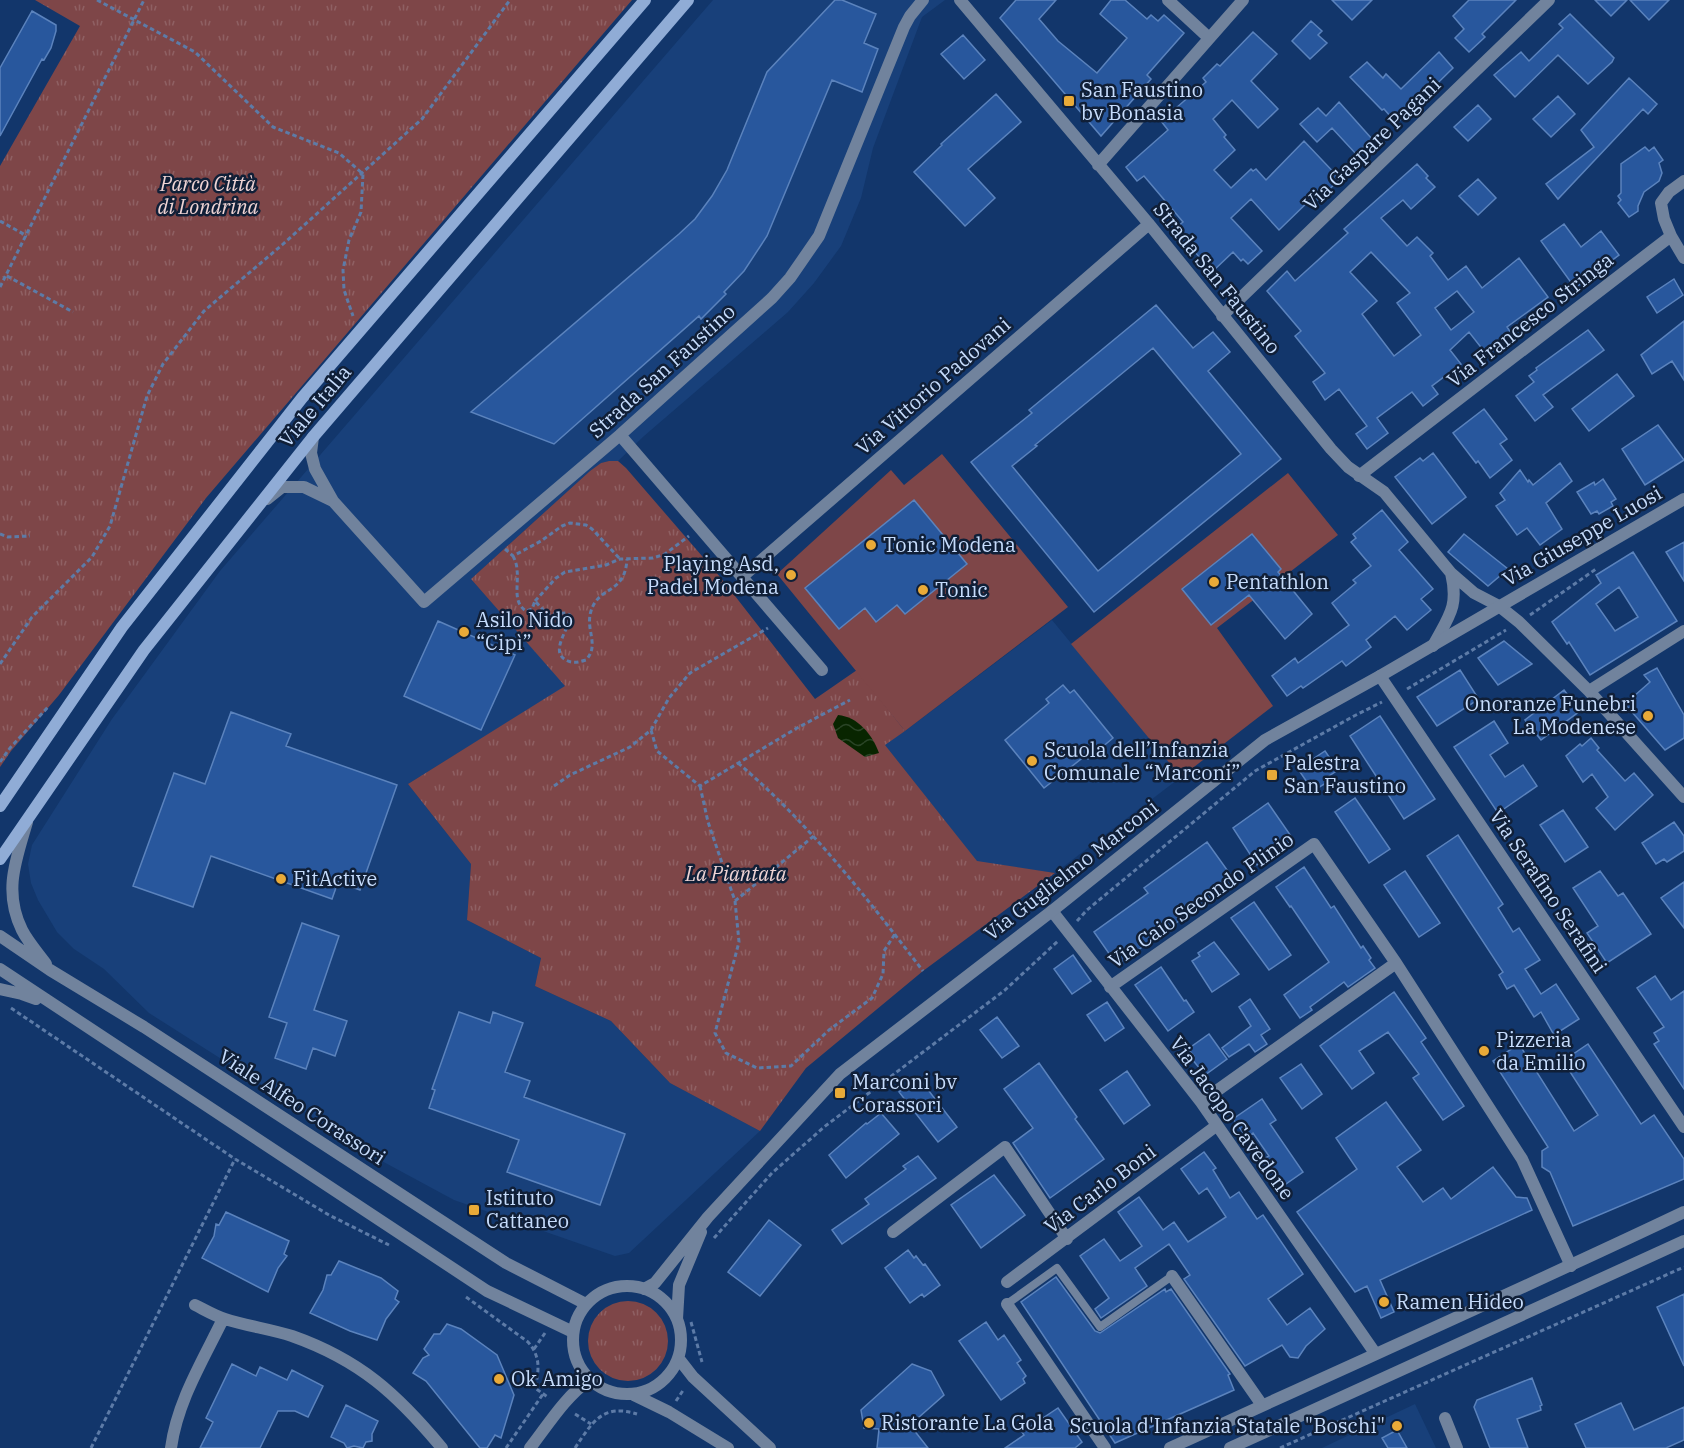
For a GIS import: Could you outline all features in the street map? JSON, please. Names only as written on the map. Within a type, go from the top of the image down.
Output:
[{"type":"main road","name":"Viale Italia","points":[[0,806],[122,627],[302,398],[645,0]]},
{"type":"main road","name":"Viale Italia","points":[[0,859],[144,651],[259,504],[313,437],[688,0]]},
{"type":"street","name":"Strada San Faustino","points":[[313,437],[311,453],[315,469],[333,501],[424,602],[620,435],[772,298],[804,259],[819,236],[834,204],[904,27],[923,0]]},
{"type":"street","name":"Strada San Faustino","points":[[960,0],[1149,224],[1330,448],[1359,476],[1384,492],[1451,573],[1474,592],[1499,606],[1519,622],[1589,691],[1684,797]]},
{"type":"street","points":[[1168,0],[1209,38]]},
{"type":"street","points":[[1098,165],[1243,0]]},
{"type":"street","name":"Via Gaspare Pagani","points":[[1222,316],[1550,0]]},
{"type":"street","points":[[1684,181],[1669,192],[1661,203],[1671,236],[1684,258]]},
{"type":"street","name":"Via Vittorio Padovani","points":[[742,577],[1149,224]]},
{"type":"street","name":"Via Francesco Stringa","points":[[1359,476],[1671,236]]},
{"type":"street","points":[[620,435],[822,670]]},
{"type":"street","name":"Strada San Faustino","points":[[259,504],[282,487],[304,487],[333,501]]},
{"type":"street","name":"Via Giuseppe Luosi","points":[[1499,606],[1684,499]]},
{"type":"street","points":[[1433,645],[1454,603],[1455,591],[1451,573]]},
{"type":"street","name":"Via Guglielmo Marconi","points":[[644,1289],[655,1283],[708,1217],[840,1074],[1052,911],[1264,740],[1380,676],[1499,606]]},
{"type":"street","points":[[1589,691],[1684,631]]},
{"type":"street","name":"Via Serafino Serafini","points":[[1380,676],[1684,1127]]},
{"type":"street","points":[[28,817],[12,873],[13,905],[22,931],[50,970]]},
{"type":"street","name":"Via Caio Secondo Plinio","points":[[1110,987],[1314,844],[1396,963]]},
{"type":"street","name":"Via Jacopo Cavedone","points":[[1052,911],[1201,1102],[1375,1353]]},
{"type":"street","name":"Viale Alfeo Corassori","points":[[0,936],[506,1263],[586,1304]]},
{"type":"street","points":[[1201,1102],[1396,963],[1522,1159],[1571,1266]]},
{"type":"street","points":[[0,969],[487,1291],[573,1332]]},
{"type":"street","points":[[0,989],[22,994],[64,1011]]},
{"type":"street","name":"Via Carlo Boni","points":[[1007,1282],[1216,1126]]},
{"type":"street","points":[[893,1232],[1005,1147],[1067,1239]]},
{"type":"street","points":[[1170,1448],[1571,1266],[1684,1212]]},
{"type":"street","name":"Via Guglielmo Marconi","points":[[678,1319],[679,1285],[708,1217]]},
{"type":"street","points":[[1230,1448],[1684,1241]]},
{"type":"street","points":[[1172,1276],[1262,1405]]},
{"type":"street","points":[[634,1395],[653,1388],[669,1376],[679,1359],[682,1339],[678,1319],[664,1301],[644,1289],[629,1286],[613,1288],[598,1294],[586,1304],[577,1317],[573,1332],[573,1350],[578,1366],[589,1380],[602,1389],[618,1394],[634,1395],[669,1412],[728,1448]]},
{"type":"street","points":[[1007,1304],[1105,1448]]},
{"type":"street","points":[[195,1305],[223,1319],[290,1335],[328,1350],[359,1368],[383,1386],[416,1416],[442,1448]]},
{"type":"street","points":[[171,1448],[177,1417],[223,1319]]},
{"type":"street","points":[[679,1359],[693,1377],[770,1448]]},
{"type":"street","points":[[530,1448],[570,1395],[589,1380]]},
{"type":"street","points":[[1445,1418],[1457,1448]]},
{"type":"lane","points":[[1007,1304],[1057,1268],[1100,1327],[1172,1276]]},
{"type":"path","points":[[97,0],[195,52],[273,127],[339,153],[363,174]]},
{"type":"path","points":[[0,287],[144,0]]},
{"type":"path","points":[[0,664],[32,617],[92,557],[110,526],[147,396],[163,364],[204,311],[363,174],[422,119],[510,0]]},
{"type":"path","points":[[355,320],[344,290],[343,270],[349,240],[361,212],[363,174]]},
{"type":"path","points":[[0,220],[27,236]]},
{"type":"path","points":[[7,276],[73,312]]},
{"type":"path","points":[[513,556],[542,541],[562,526],[570,524],[586,525],[592,529],[620,559]]},
{"type":"path","points":[[493,544],[504,548],[513,556],[517,568],[519,604],[526,611],[532,609],[535,601],[556,578],[565,572],[606,565],[620,559],[653,558],[665,554],[701,529]]},
{"type":"path","points":[[0,534],[8,537],[30,536]]},
{"type":"path","points":[[535,601],[547,614],[566,613],[570,615],[569,627],[560,644],[559,652],[562,658],[570,662],[586,660],[592,654],[593,644],[589,630],[590,613],[595,602],[623,579],[627,572],[627,560]]},
{"type":"path","points":[[554,786],[570,775],[630,747],[651,730],[669,698],[690,673],[763,632],[778,619]]},
{"type":"path","points":[[700,786],[797,728],[850,700]]},
{"type":"path","points":[[651,730],[657,751],[700,786],[708,822],[735,901],[739,942],[715,1033],[726,1053],[757,1068],[791,1066],[829,1030],[872,998],[883,974],[884,951],[895,934]]},
{"type":"path","points":[[738,763],[774,794],[815,836],[923,971]]},
{"type":"path","points":[[735,901],[815,836]]},
{"type":"path","points":[[4,1004],[235,1159],[329,1215],[390,1246]]},
{"type":"path","points":[[91,1448],[235,1159]]},
{"type":"path","points":[[1280,1448],[1684,1267]]},
{"type":"path","points":[[458,1291],[528,1342],[534,1349],[539,1363],[535,1388],[591,1424],[575,1448]]},
{"type":"path","points":[[506,1448],[543,1394]]},
{"type":"shaded area","points":[[713,0],[945,0],[922,17],[873,148],[861,198],[841,246],[814,283],[788,312],[618,461],[601,463],[590,471],[471,579],[566,686],[408,784],[471,864],[467,920],[541,958],[535,986],[611,1021],[670,1083],[760,1131],[629,1253],[615,1256],[454,1200],[380,1160],[149,1013],[104,969],[74,949],[57,932],[38,900],[31,883],[28,864],[32,845],[112,719],[220,571]]},
{"type":"shaded area","name":"Scuola dell’Infanzia Comunale “Marconi”","points":[[1052,620],[1181,777],[1055,873],[977,862],[884,744],[905,731]]},
{"type":"shaded area","name":"Scuola d'Infanzia Statale \"Boschi\"","points":[[1415,1404],[1436,1448],[1322,1448]]},
{"type":"green space","name":"Parco Città di Londrina","points":[[35,0],[632,0],[206,498],[59,695],[0,767],[0,166],[80,26]]},
{"type":"green space","name":"Tonic","points":[[942,454],[1068,607],[905,731],[777,574],[891,470],[904,485]]},
{"type":"green space","name":"La Piantata","points":[[618,461],[626,468],[721,578],[815,699],[857,670],[905,731],[885,745],[977,861],[1055,873],[923,971],[806,1068],[760,1131],[670,1083],[611,1021],[535,986],[541,958],[467,920],[471,864],[408,784],[565,686],[471,579],[590,471],[601,463]]},
{"type":"green space","name":"Pentathlon","points":[[1288,473],[1338,535],[1217,628],[1273,706],[1181,777],[1071,644]]},
{"type":"green space","points":[[620,1301],[636,1301],[650,1308],[661,1319],[668,1333],[665,1356],[650,1374],[636,1381],[620,1381],[606,1374],[595,1363],[588,1349],[588,1333],[595,1319],[606,1308]]},
{"type":"water","points":[[838,715],[858,723],[872,739],[879,753],[865,757],[838,738],[833,724]]},
{"type":"building","points":[[835,0],[842,0],[876,14],[864,43],[878,49],[862,92],[832,80],[767,236],[744,271],[724,292],[726,294],[701,319],[699,316],[554,444],[471,412],[695,219],[727,170],[767,72]]},
{"type":"building","points":[[1016,0],[1056,0],[1039,19],[1058,41],[1097,73],[1127,38],[1100,14],[1111,0],[1125,0],[1147,19],[1151,15],[1158,21],[1164,15],[1184,33],[1147,75],[1151,79],[1101,136],[1000,18]]},
{"type":"building","points":[[1332,0],[1372,0],[1352,20]]},
{"type":"building","points":[[1469,0],[1516,0],[1482,34],[1485,37],[1469,52],[1455,38],[1464,29],[1453,16]]},
{"type":"building","points":[[1595,0],[1627,0],[1611,16]]},
{"type":"building","points":[[1630,0],[1669,0],[1649,20]]},
{"type":"building","points":[[32,11],[56,25],[56,31],[51,48],[44,60],[42,59],[0,136],[0,68]]},
{"type":"building","points":[[1570,14],[1614,58],[1612,62],[1588,84],[1558,55],[1515,97],[1494,75],[1521,52],[1529,61],[1563,28],[1559,24]]},
{"type":"building","points":[[1311,21],[1322,31],[1318,35],[1327,43],[1310,59],[1292,41]]},
{"type":"building","points":[[1253,32],[1277,54],[1251,81],[1278,109],[1258,128],[1232,100],[1213,119],[1235,150],[1214,170],[1231,188],[1251,169],[1253,171],[1256,169],[1266,180],[1304,141],[1340,179],[1318,200],[1314,196],[1279,230],[1251,199],[1231,218],[1262,251],[1248,264],[1243,259],[1241,261],[1233,252],[1212,272],[1173,230],[1183,222],[1144,176],[1137,181],[1126,167],[1168,130],[1161,121],[1206,82],[1203,78],[1217,64],[1220,66]]},
{"type":"building","points":[[963,35],[985,60],[964,79],[941,54]]},
{"type":"building","points":[[1439,52],[1453,68],[1400,120],[1393,114],[1391,117],[1384,109],[1382,110],[1350,77],[1367,62],[1383,78],[1386,74],[1401,89]]},
{"type":"building","points":[[1629,78],[1657,104],[1648,114],[1643,109],[1558,199],[1546,184],[1594,147],[1581,130]]},
{"type":"building","points":[[996,94],[1021,122],[968,169],[995,198],[965,226],[914,172]]},
{"type":"building","points":[[1558,96],[1575,114],[1551,137],[1533,119]]},
{"type":"building","points":[[1339,102],[1372,139],[1356,154],[1332,128],[1317,142],[1300,124],[1318,108],[1326,116]]},
{"type":"building","points":[[1478,105],[1491,119],[1468,141],[1454,127]]},
{"type":"building","points":[[1645,147],[1649,151],[1654,147],[1663,160],[1659,163],[1662,173],[1659,181],[1644,192],[1638,211],[1629,217],[1618,203],[1621,200],[1618,196],[1621,193],[1621,164]]},
{"type":"building","points":[[1417,164],[1435,187],[1411,209],[1403,200],[1381,218],[1407,246],[1417,237],[1433,253],[1430,256],[1448,280],[1466,266],[1482,288],[1519,258],[1548,297],[1507,327],[1513,336],[1487,355],[1469,332],[1450,350],[1461,364],[1432,386],[1438,394],[1423,406],[1412,392],[1377,418],[1388,433],[1367,449],[1356,434],[1367,426],[1339,389],[1325,400],[1313,382],[1325,373],[1295,336],[1301,331],[1267,291],[1287,271],[1295,281],[1348,233],[1344,229]],"holes":[[[1371,252],[1410,293],[1397,303],[1421,335],[1394,356],[1362,314],[1377,301],[1350,272]],[[1457,291],[1474,312],[1451,330],[1435,308]]]},
{"type":"building","points":[[1478,179],[1496,198],[1478,215],[1459,196]]},
{"type":"building","points":[[1564,224],[1581,247],[1601,231],[1619,255],[1575,288],[1541,241]]},
{"type":"building","points":[[1674,279],[1683,295],[1657,313],[1647,297]]},
{"type":"building","points":[[1156,305],[1193,348],[1213,332],[1230,352],[1208,371],[1281,459],[1094,612],[971,462],[1032,413],[1029,410]],"holes":[[[1153,348],[1241,454],[1098,571],[1012,466]]]},
{"type":"building","points":[[1684,321],[1684,380],[1672,361],[1652,374],[1641,355]]},
{"type":"building","points":[[1588,330],[1604,350],[1543,395],[1553,407],[1535,421],[1516,396],[1534,382],[1529,376],[1537,370],[1536,368]]},
{"type":"building","points":[[1617,374],[1634,396],[1589,431],[1572,409]]},
{"type":"building","points":[[1484,409],[1507,439],[1500,444],[1512,460],[1490,478],[1453,433]]},
{"type":"building","points":[[1658,425],[1684,460],[1645,485],[1622,449]]},
{"type":"building","points":[[1433,453],[1466,497],[1432,524],[1395,477],[1420,458],[1423,461]]},
{"type":"building","points":[[1560,463],[1572,481],[1546,503],[1562,529],[1540,545],[1527,528],[1517,535],[1496,506],[1505,500],[1500,493],[1520,470],[1528,482],[1529,480],[1533,485]]},
{"type":"building","points":[[1603,479],[1616,499],[1611,502],[1613,506],[1599,514],[1597,511],[1591,514],[1577,492]]},
{"type":"building","points":[[914,500],[967,564],[905,614],[897,605],[876,622],[865,608],[839,629],[805,588]]},
{"type":"building","points":[[1382,510],[1408,542],[1399,550],[1433,589],[1421,599],[1431,610],[1407,630],[1395,616],[1366,640],[1371,647],[1346,666],[1342,661],[1303,688],[1301,686],[1287,696],[1272,676],[1295,658],[1298,663],[1349,625],[1332,603],[1356,583],[1353,580],[1371,566],[1351,542],[1356,538],[1353,534]]},
{"type":"building","points":[[1252,534],[1281,569],[1278,572],[1312,614],[1285,639],[1249,595],[1211,625],[1182,589]]},
{"type":"building","points":[[1464,534],[1508,569],[1488,586],[1448,552]]},
{"type":"building","points":[[1684,542],[1684,581],[1666,552]]},
{"type":"building","points":[[1633,552],[1677,621],[1590,675],[1569,642],[1567,644],[1552,622],[1601,583],[1596,575]],"holes":[[[1619,587],[1638,617],[1615,631],[1596,604]]]},
{"type":"building","points":[[438,621],[515,655],[481,730],[404,696]]},
{"type":"building","points":[[1504,641],[1532,664],[1498,685],[1478,658]]},
{"type":"building","points":[[1657,668],[1684,715],[1684,738],[1665,750],[1625,704],[1650,682],[1644,675]]},
{"type":"building","points":[[1460,670],[1478,698],[1437,726],[1417,697]]},
{"type":"building","points":[[1063,685],[1070,693],[1074,690],[1113,738],[1088,759],[1085,756],[1044,788],[1005,740],[1049,703],[1046,699]]},
{"type":"building","points":[[1564,690],[1580,711],[1541,740],[1525,720]]},
{"type":"building","points":[[231,712],[291,734],[286,746],[397,785],[360,890],[338,882],[332,899],[211,856],[193,907],[133,886],[174,773],[205,784]]},
{"type":"building","points":[[1380,716],[1435,799],[1404,819],[1350,736]]},
{"type":"building","points":[[1494,721],[1508,743],[1490,755],[1505,777],[1523,765],[1537,786],[1498,813],[1454,747]]},
{"type":"building","points":[[1591,738],[1599,748],[1597,750],[1625,781],[1634,773],[1653,795],[1615,830],[1596,808],[1608,797],[1592,774],[1583,782],[1566,756]]},
{"type":"building","points":[[1325,751],[1338,770],[1329,776],[1331,780],[1313,791],[1298,769]]},
{"type":"building","points":[[1355,798],[1390,849],[1369,863],[1335,812]]},
{"type":"building","points":[[1268,803],[1293,839],[1257,865],[1233,828]]},
{"type":"building","points":[[1563,810],[1588,847],[1565,862],[1540,825]]},
{"type":"building","points":[[1674,822],[1684,836],[1684,851],[1667,862],[1664,859],[1656,864],[1642,843]]},
{"type":"building","points":[[1458,835],[1503,904],[1498,908],[1513,932],[1519,928],[1540,960],[1525,969],[1541,994],[1556,984],[1579,1019],[1554,1035],[1541,1012],[1534,1017],[1514,985],[1507,989],[1499,975],[1503,972],[1427,856]]},
{"type":"building","points":[[1207,842],[1235,881],[1117,965],[1094,932],[1148,893],[1144,888]]},
{"type":"building","points":[[1304,867],[1331,908],[1334,906],[1361,948],[1363,946],[1375,968],[1348,987],[1344,982],[1310,1007],[1312,1010],[1300,1018],[1284,995],[1329,962],[1276,887]]},
{"type":"building","points":[[1405,871],[1440,923],[1419,937],[1384,885]]},
{"type":"building","points":[[1600,871],[1618,896],[1623,893],[1651,934],[1607,963],[1587,933],[1598,926],[1573,888]]},
{"type":"building","points":[[1684,882],[1684,928],[1661,898]]},
{"type":"building","points":[[1254,902],[1291,955],[1269,970],[1231,918]]},
{"type":"building","points":[[302,923],[339,936],[314,1010],[347,1021],[335,1056],[313,1048],[306,1069],[275,1058],[287,1023],[269,1017]]},
{"type":"building","points":[[1214,942],[1239,974],[1212,992],[1192,961],[1200,956],[1198,953]]},
{"type":"building","points":[[1073,955],[1091,981],[1072,994],[1054,969]]},
{"type":"building","points":[[1161,967],[1194,1012],[1168,1031],[1135,985]]},
{"type":"building","points":[[1655,976],[1671,1000],[1684,991],[1684,1089],[1654,1044],[1659,1041],[1654,1033],[1664,1027],[1637,988]]},
{"type":"building","points":[[1394,992],[1426,1038],[1421,1042],[1464,1106],[1443,1120],[1413,1078],[1419,1074],[1388,1032],[1359,1051],[1374,1073],[1352,1089],[1320,1046]]},
{"type":"building","points":[[1250,999],[1270,1029],[1261,1035],[1267,1044],[1255,1052],[1249,1044],[1229,1057],[1222,1048],[1251,1026],[1239,1007]]},
{"type":"building","points":[[1107,1002],[1124,1028],[1105,1041],[1087,1015]]},
{"type":"building","points":[[459,1012],[490,1023],[493,1012],[523,1023],[505,1072],[530,1081],[524,1097],[625,1134],[600,1205],[507,1172],[519,1140],[429,1108],[435,1090],[432,1089]]},
{"type":"building","points":[[997,1017],[1019,1046],[1002,1058],[980,1030]]},
{"type":"building","points":[[1209,1034],[1227,1059],[1205,1075],[1191,1058],[1194,1056],[1188,1049]]},
{"type":"building","points":[[1519,1044],[1574,1131],[1598,1115],[1563,1061],[1588,1044],[1641,1124],[1654,1115],[1684,1159],[1684,1179],[1573,1226],[1550,1172],[1542,1167],[1542,1151],[1548,1147],[1493,1061]]},
{"type":"building","points":[[1039,1063],[1104,1159],[1050,1198],[1013,1143],[1033,1128],[1004,1089]]},
{"type":"building","points":[[1301,1064],[1322,1094],[1302,1109],[1280,1078]]},
{"type":"building","points":[[1127,1071],[1150,1105],[1124,1124],[1100,1090]]},
{"type":"building","points":[[918,1077],[957,1127],[938,1142],[899,1092]]},
{"type":"building","points":[[1262,1099],[1276,1120],[1270,1124],[1303,1172],[1283,1186],[1262,1160],[1269,1156],[1253,1133],[1247,1138],[1233,1119]]},
{"type":"building","points":[[1386,1102],[1421,1150],[1397,1167],[1423,1202],[1443,1188],[1451,1199],[1493,1167],[1516,1197],[1527,1198],[1532,1210],[1380,1280],[1394,1312],[1381,1318],[1367,1286],[1355,1292],[1297,1212],[1357,1169],[1336,1138]]},
{"type":"building","points":[[881,1113],[899,1134],[846,1178],[829,1155]]},
{"type":"building","points":[[1204,1152],[1216,1168],[1213,1170],[1230,1198],[1239,1192],[1257,1219],[1263,1215],[1303,1274],[1268,1299],[1287,1325],[1310,1308],[1325,1329],[1306,1346],[1298,1358],[1290,1357],[1282,1345],[1245,1366],[1184,1279],[1190,1275],[1169,1244],[1135,1268],[1147,1286],[1101,1318],[1095,1309],[1109,1298],[1080,1256],[1104,1239],[1120,1261],[1142,1246],[1118,1212],[1139,1197],[1163,1230],[1174,1222],[1188,1242],[1226,1217],[1207,1188],[1199,1194],[1181,1169]]},
{"type":"building","points":[[918,1156],[936,1178],[842,1244],[832,1230],[869,1204],[865,1199],[906,1169],[903,1166]]},
{"type":"building","points":[[994,1175],[1025,1215],[981,1248],[951,1205]]},
{"type":"building","points":[[226,1212],[289,1241],[284,1254],[287,1256],[278,1268],[268,1292],[202,1258],[214,1236],[216,1224],[219,1225]]},
{"type":"building","points":[[769,1220],[801,1245],[760,1296],[728,1272]]},
{"type":"building","points":[[908,1250],[914,1258],[916,1256],[923,1265],[925,1264],[940,1285],[924,1297],[922,1294],[910,1303],[885,1268]]},
{"type":"building","points":[[339,1261],[381,1278],[398,1291],[395,1299],[399,1302],[386,1319],[377,1340],[310,1313],[323,1290],[327,1275],[331,1275]]},
{"type":"building","points":[[1056,1277],[1095,1331],[1100,1333],[1165,1289],[1166,1292],[1171,1289],[1230,1374],[1228,1375],[1234,1390],[1115,1443],[1021,1302]]},
{"type":"building","points":[[1684,1294],[1684,1366],[1657,1307]]},
{"type":"building","points":[[986,1322],[998,1340],[1004,1335],[1021,1360],[1017,1363],[1026,1376],[1023,1379],[1025,1383],[1001,1400],[959,1341]]},
{"type":"building","points":[[447,1324],[461,1329],[497,1355],[514,1395],[501,1438],[495,1435],[487,1448],[480,1448],[426,1381],[413,1373],[423,1358],[429,1355],[424,1349],[434,1334],[440,1334]]},
{"type":"building","points":[[232,1364],[256,1376],[260,1367],[287,1380],[292,1370],[323,1386],[308,1417],[295,1411],[278,1411],[260,1448],[200,1448],[213,1422],[206,1418]]},
{"type":"building","points":[[912,1364],[931,1371],[944,1395],[910,1425],[928,1448],[877,1448],[879,1429],[864,1428],[861,1410]]},
{"type":"building","points":[[1532,1378],[1542,1405],[1541,1410],[1517,1419],[1528,1448],[1490,1448],[1474,1407],[1477,1400]]},
{"type":"building","points":[[1621,1403],[1634,1430],[1684,1407],[1684,1440],[1666,1448],[1586,1448],[1575,1424]]},
{"type":"building","points":[[346,1405],[378,1421],[372,1434],[372,1441],[366,1442],[363,1448],[354,1446],[347,1448],[344,1443],[331,1437]]},
{"type":"building","points":[[1058,1408],[1082,1442],[1075,1448],[1005,1448],[1024,1435],[1022,1432]]},
{"type":"building","points":[[1397,1430],[1407,1448],[1388,1448],[1382,1438]]},
{"type":"place","name":"San Faustino bv Bonasia","points":[[1069,101]]},
{"type":"place","name":"Tonic Modena","points":[[871,545]]},
{"type":"place","name":"Playing Asd, Padel Modena","points":[[791,575]]},
{"type":"place","name":"Pentathlon","points":[[1214,582]]},
{"type":"place","name":"Tonic","points":[[923,590]]},
{"type":"place","name":"Asilo Nido “Cipì”","points":[[464,632]]},
{"type":"place","name":"Onoranze Funebri La Modenese","points":[[1648,716]]},
{"type":"place","name":"Scuola dell’Infanzia Comunale “Marconi”","points":[[1032,761]]},
{"type":"place","name":"Palestra San Faustino","points":[[1272,775]]},
{"type":"place","name":"FitActive","points":[[281,879]]},
{"type":"place","name":"Pizzeria da Emilio","points":[[1484,1051]]},
{"type":"place","name":"Marconi bv Corassori","points":[[840,1093]]},
{"type":"place","name":"Istituto Cattaneo","points":[[474,1210]]},
{"type":"place","name":"Ramen Hideo","points":[[1384,1302]]},
{"type":"place","name":"Ok Amigo","points":[[499,1379]]},
{"type":"place","name":"Ristorante La Gola","points":[[869,1423]]},
{"type":"place","name":"Scuola d'Infanzia Statale \"Boschi\"","points":[[1397,1426]]}]
